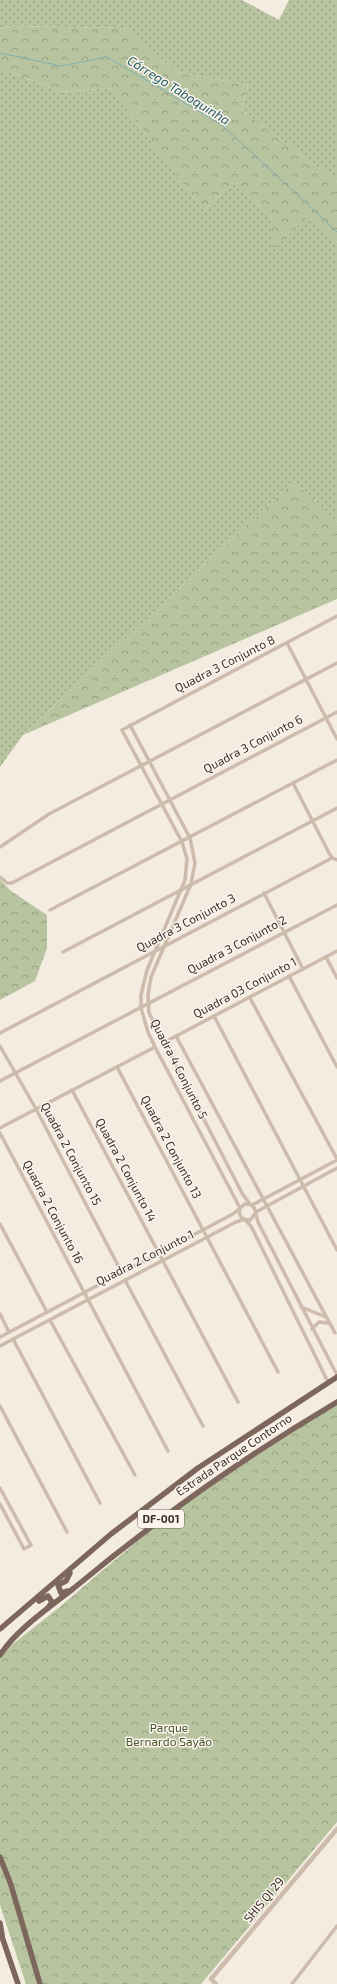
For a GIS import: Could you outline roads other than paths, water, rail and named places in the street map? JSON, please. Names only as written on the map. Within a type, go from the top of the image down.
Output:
[{"type":"main road","name":"Estrada Parque Contorno","points":[[0,1629],[74,1568],[112,1534],[198,1468],[337,1376]]},
{"type":"main road","name":"Estrada Parque Contorno","points":[[0,1655],[17,1636],[74,1587],[205,1486],[278,1437],[337,1402]]},
{"type":"main road","points":[[74,1568],[66,1581],[58,1585],[61,1593],[74,1587]]},
{"type":"main road","points":[[14,1618],[48,1596],[52,1602],[45,1611]]},
{"type":"main road","points":[[0,1857],[11,1885],[40,1984]]},
{"type":"main road","points":[[0,1923],[1,1933],[18,1984]]},
{"type":"street","name":"Quadra 3 Conjunto 8","points":[[122,730],[337,616]]},
{"type":"street","points":[[286,643],[304,680],[337,740]]},
{"type":"street","points":[[0,847],[49,814],[142,767],[337,663]]},
{"type":"street","name":"Quadra 3 Conjunto 6","points":[[0,877],[7,883],[12,883],[337,712]]},
{"type":"street","points":[[130,725],[190,838],[195,862],[191,884],[151,977],[148,1004],[151,1021],[243,1195],[256,1212],[258,1222],[337,1376]]},
{"type":"street","name":"Quadra 4 Conjunto 5","points":[[122,730],[182,842],[187,859],[184,880],[143,981],[141,1008],[143,1019],[155,1047],[239,1209]]},
{"type":"street","points":[[50,910],[337,760]]},
{"type":"street","points":[[293,783],[332,858],[337,860]]},
{"type":"street","points":[[63,952],[337,808]]},
{"type":"street","name":"Quadra 3 Conjunto 3","points":[[0,1033],[332,858]]},
{"type":"street","points":[[264,893],[302,969]]},
{"type":"street","name":"Quadra 3 Conjunto 2","points":[[0,1081],[337,905]]},
{"type":"street","name":"Quadra 03 Conjunto 1","points":[[163,1043],[337,951]]},
{"type":"street","points":[[326,957],[337,978]]},
{"type":"street","points":[[289,976],[337,1067]]},
{"type":"street","points":[[0,1337],[233,1214],[245,1204],[252,1205],[263,1200],[337,1159],[250,998]]},
{"type":"street","points":[[214,1016],[337,1250]]},
{"type":"street","points":[[176,1036],[335,1333]]},
{"type":"street","points":[[153,1043],[161,1039]]},
{"type":"street","name":"Quadra 2 Conjunto 15","points":[[0,1046],[36,1109],[122,1273]]},
{"type":"street","points":[[0,1128],[155,1047]]},
{"type":"street","points":[[158,1052],[166,1048]]},
{"type":"street","name":"Quadra 2 Conjunto 13","points":[[117,1067],[208,1237]]},
{"type":"street","name":"Quadra 2 Conjunto 14","points":[[72,1090],[238,1402]]},
{"type":"street","name":"Quadra 2 Conjunto 16","points":[[0,1133],[87,1300],[168,1450]]},
{"type":"street","points":[[208,1237],[236,1222],[254,1217],[256,1212],[266,1206],[337,1168]]},
{"type":"street","points":[[239,1209],[240,1215],[250,1226],[328,1382]]},
{"type":"street","points":[[0,1224],[47,1312]]},
{"type":"street","name":"Quadra 2 Conjunto 1","points":[[0,1346],[208,1237],[278,1372]]},
{"type":"street","points":[[125,1280],[203,1426]]},
{"type":"street","points":[[301,1307],[326,1317]]},
{"type":"street","points":[[0,1314],[9,1332]]},
{"type":"street","points":[[50,1320],[135,1475]]},
{"type":"street","points":[[306,1337],[313,1331],[319,1322],[330,1323]]},
{"type":"street","points":[[13,1339],[100,1503]]},
{"type":"street","points":[[312,1350],[321,1346]]},
{"type":"street","points":[[0,1406],[67,1532]]},
{"type":"street","points":[[0,1488],[31,1545],[24,1549],[0,1504]]},
{"type":"street","name":"SHIS QI 29","points":[[207,1984],[337,1829]]},
{"type":"street","points":[[292,1984],[337,1926]]},
{"type":"street","points":[[211,1980],[216,1984]]},
{"type":"waterway","name":"Córrego Taboquinha","points":[[0,53],[61,66],[107,57],[222,125],[337,232]]},
{"type":"park label","name":"Parque Bernardo Sayão","points":[[169,1735]]}]
